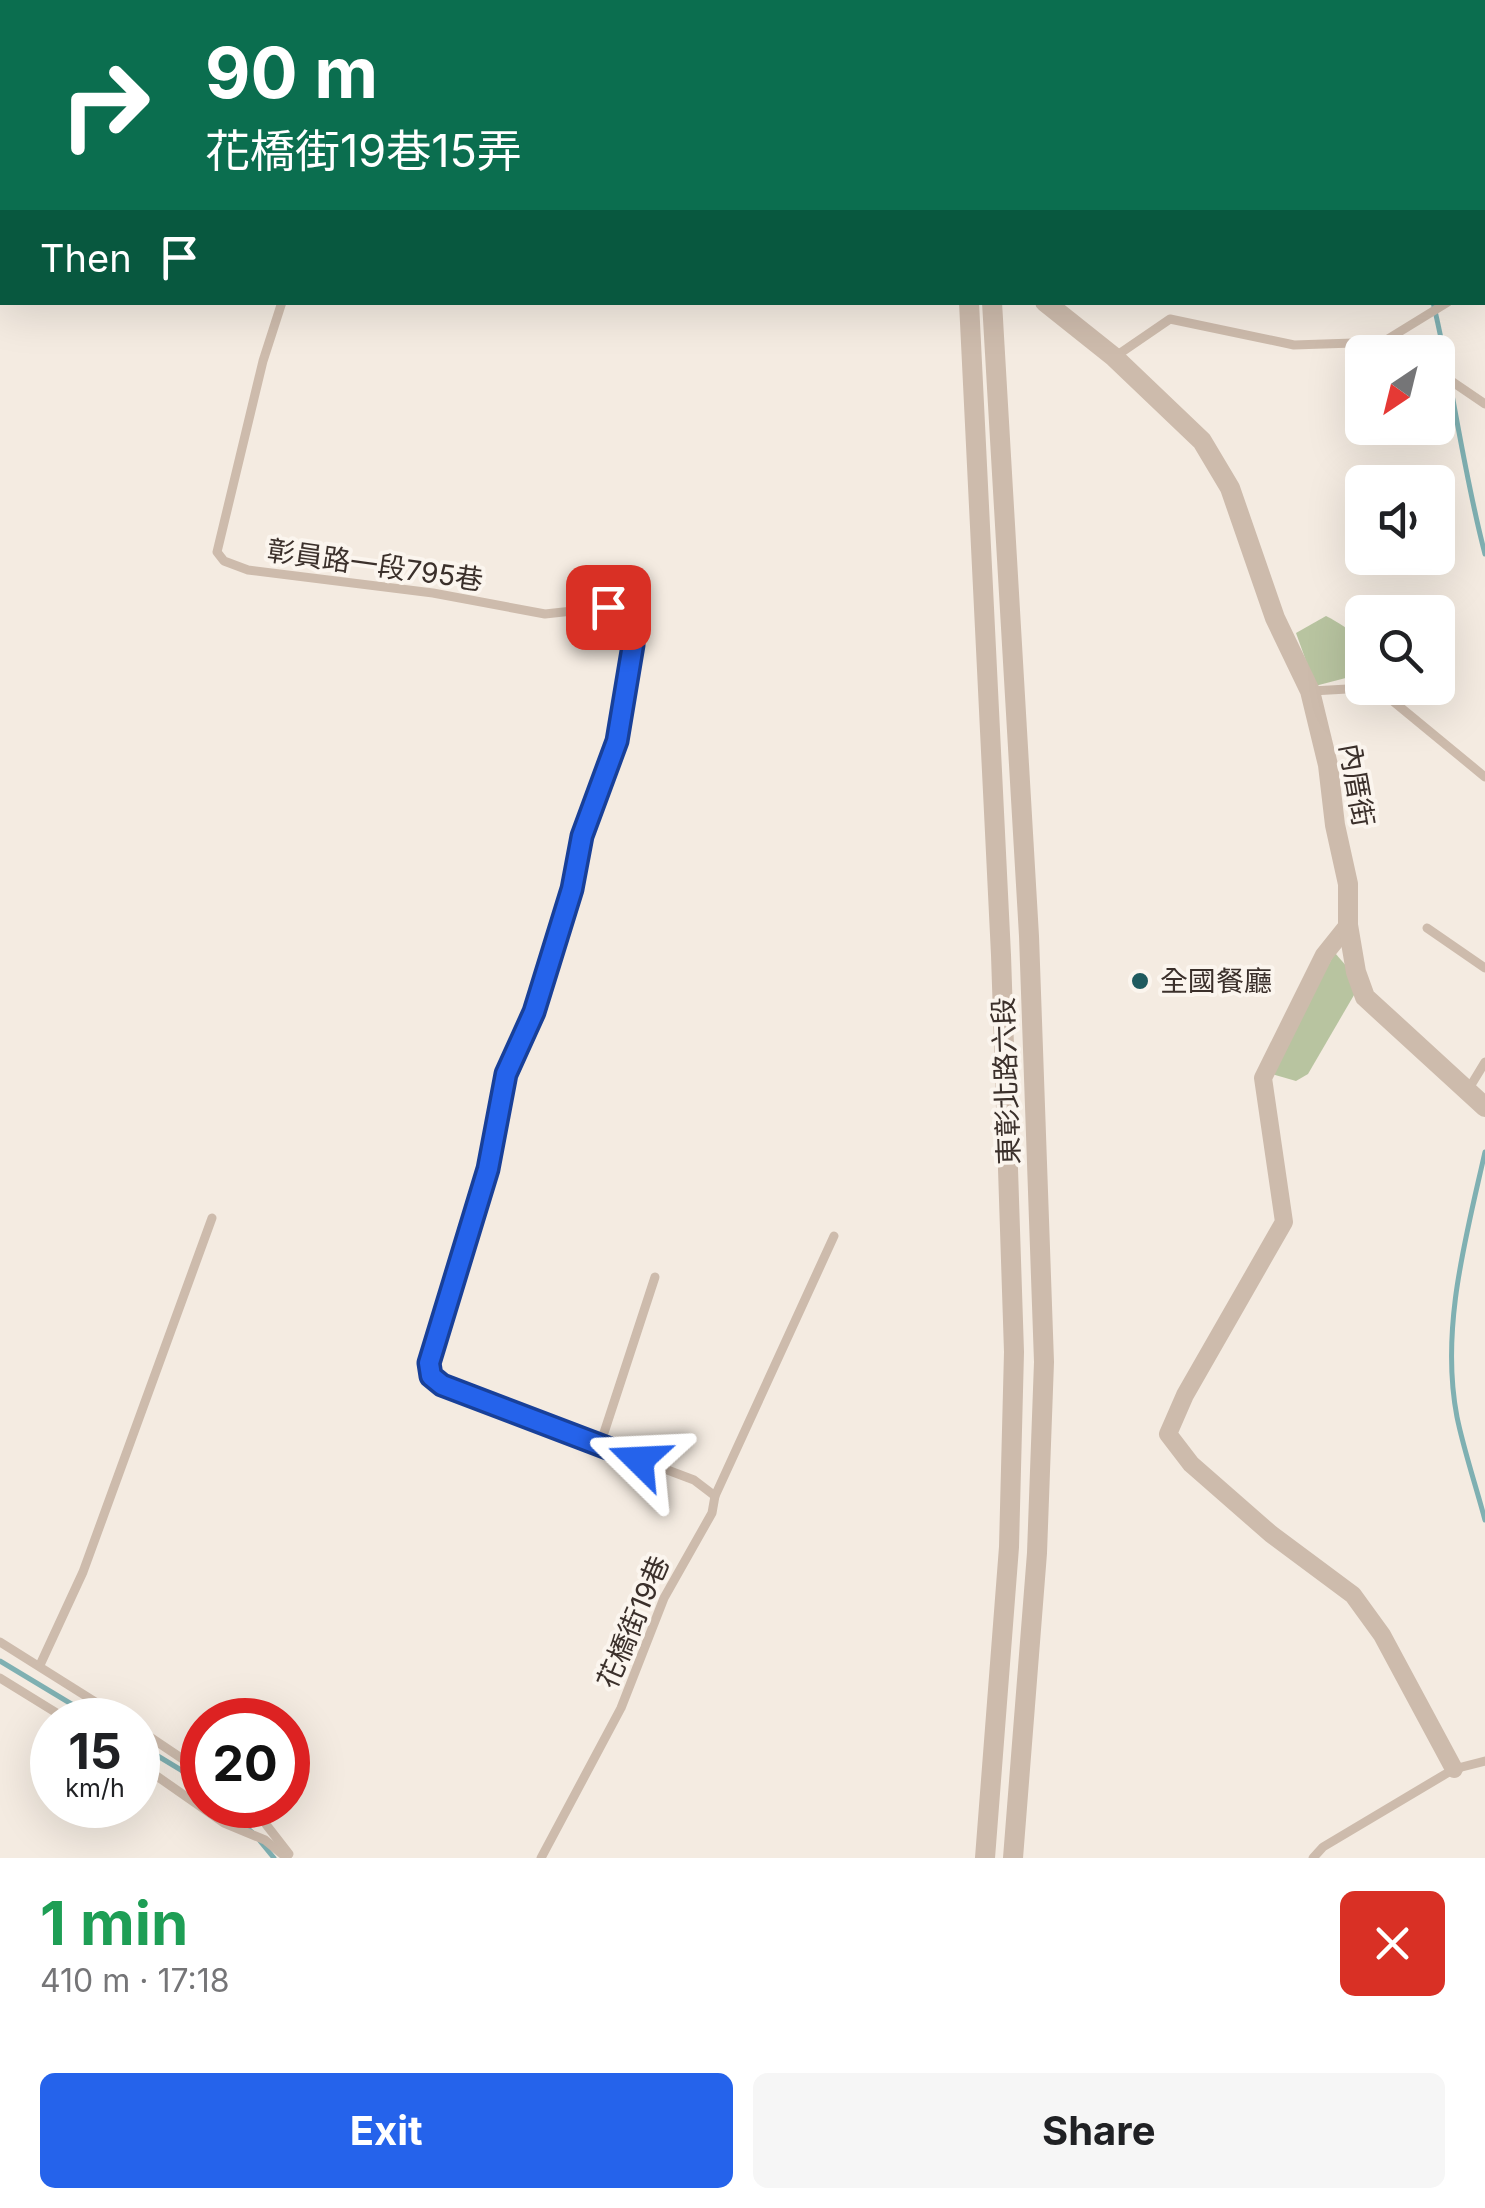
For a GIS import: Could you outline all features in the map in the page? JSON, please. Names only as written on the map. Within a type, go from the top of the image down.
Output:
[{"type":"street","name":"東彰北路六段","points":[[969,305],[1001,955],[1014,1352],[1009,1547],[984,1858]]},
{"type":"street","name":"東彰北路六段","points":[[992,305],[1029,936],[1044,1362],[1037,1552],[1013,1858]]},
{"type":"street","name":"內厝街","points":[[1049,305],[1114,357],[1202,441],[1230,488],[1276,618],[1310,692],[1328,765],[1335,825],[1348,884],[1348,925],[1364,997],[1485,1108]]},
{"type":"street","points":[[1348,925],[1324,955],[1263,1078],[1284,1222],[1185,1396],[1168,1434],[1192,1464],[1271,1534],[1352,1595],[1382,1635],[1454,1769]]},
{"type":"lane","name":"彰員路一段795巷","points":[[281,305],[263,361],[217,552],[224,561],[248,570],[433,593],[545,614],[608,607],[633,645],[617,741],[582,836],[572,889],[534,1012],[506,1074],[488,1169],[429,1363],[431,1376],[442,1385],[600,1445]]},
{"type":"lane","points":[[1394,335],[1442,305]]},
{"type":"lane","points":[[1114,357],[1170,319],[1294,345],[1345,343]]},
{"type":"lane","points":[[1455,384],[1485,404]]},
{"type":"lane","points":[[1310,692],[1345,689]]},
{"type":"lane","points":[[1398,705],[1485,777]]},
{"type":"lane","points":[[1428,928],[1485,968]]},
{"type":"lane","points":[[1466,1093],[1485,1062]]},
{"type":"lane","points":[[40,1665],[84,1572],[212,1218]]},
{"type":"lane","name":"花橋街19巷","points":[[540,1858],[621,1708],[664,1598],[712,1513],[716,1496],[834,1236]]},
{"type":"lane","points":[[655,1277],[600,1445],[694,1480],[716,1496]]},
{"type":"lane","points":[[0,1642],[89,1698]]},
{"type":"lane","points":[[0,1678],[32,1698]]},
{"type":"lane","points":[[1313,1858],[1323,1847],[1454,1769],[1485,1760]]},
{"type":"lane","points":[[160,1778],[224,1823],[266,1840],[290,1858]]},
{"type":"lane","points":[[268,1828],[290,1858]]},
{"type":"green space","points":[[1326,616],[1344,626],[1345,678],[1315,686],[1296,633]]},
{"type":"green space","points":[[1335,953],[1361,983],[1308,1074],[1296,1081],[1268,1073]]},
{"type":"waterway","points":[[1434,305],[1485,554]]},
{"type":"waterway","points":[[1485,1152],[1458,1283],[1452,1350],[1457,1417],[1485,1520]]},
{"type":"waterway","points":[[0,1661],[61,1698]]},
{"type":"waterway","points":[[160,1757],[180,1769]]},
{"type":"waterway","points":[[247,1828],[253,1833]]},
{"type":"waterway","points":[[260,1841],[274,1858]]},
{"type":"place","name":"全國餐廳","points":[[1140,981]]},
{"type":"route","points":[[608,607],[633,645],[617,741],[582,836],[572,889],[534,1012],[506,1074],[488,1169],[429,1363],[431,1376],[442,1385],[639,1460]]}]
